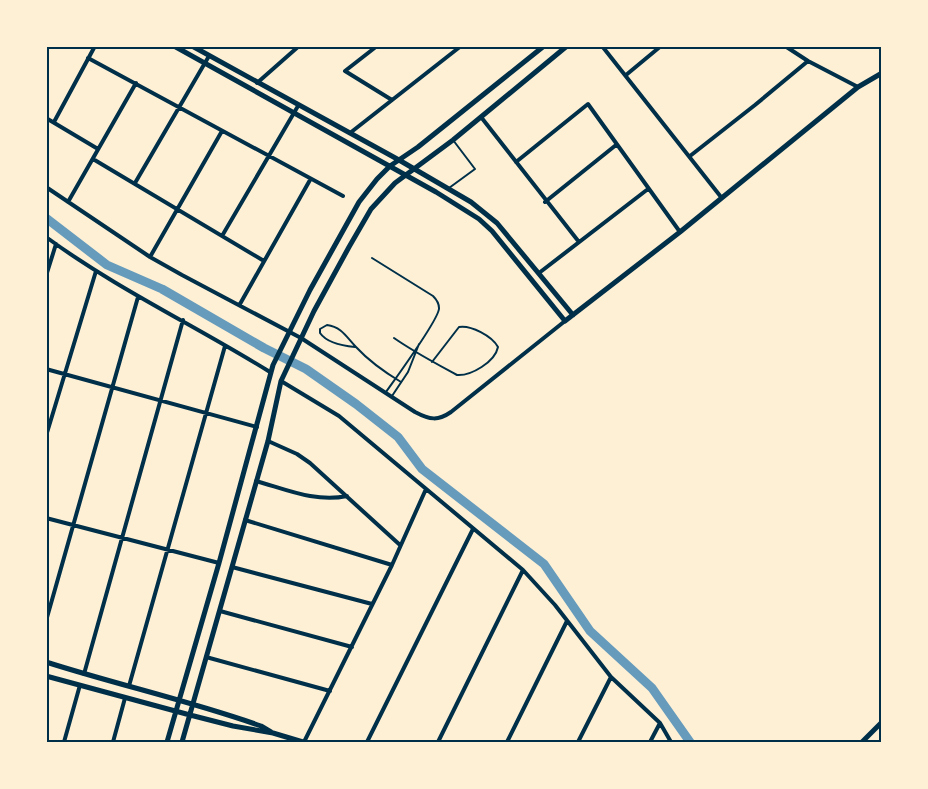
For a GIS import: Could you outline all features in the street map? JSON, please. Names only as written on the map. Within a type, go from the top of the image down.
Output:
[{"type":"street","points":[[54,122],[95,46]]},
{"type":"street","points":[[174,46],[461,206],[492,231],[565,321]]},
{"type":"street","points":[[192,46],[414,168],[486,213],[573,315]]},
{"type":"street","points":[[256,83],[298,46]]},
{"type":"street","points":[[377,46],[345,71],[392,100]]},
{"type":"street","points":[[350,133],[461,46]]},
{"type":"street","points":[[167,742],[257,427],[270,372],[359,202],[390,166],[544,46]]},
{"type":"street","points":[[182,742],[268,441],[281,381],[301,338],[371,209],[383,194],[405,175],[453,140],[567,46]]},
{"type":"street","points":[[602,46],[721,196]]},
{"type":"street","points":[[626,75],[661,46]]},
{"type":"street","points":[[786,46],[808,61],[858,87]]},
{"type":"street","points":[[135,183],[209,56]]},
{"type":"street","points":[[88,58],[342,196]]},
{"type":"street","points":[[690,156],[808,61]]},
{"type":"street","points":[[46,187],[150,257],[290,331],[433,420],[445,417],[680,232],[721,196],[858,87],[882,72]]},
{"type":"street","points":[[68,202],[136,83]]},
{"type":"street","points":[[516,162],[588,104],[680,232]]},
{"type":"street","points":[[222,236],[298,106]]},
{"type":"street","points":[[481,117],[545,202],[579,242]]},
{"type":"street","points":[[46,118],[98,149]]},
{"type":"street","points":[[150,257],[222,131]]},
{"type":"street","points":[[545,202],[616,145]]},
{"type":"street","points":[[93,159],[264,261]]},
{"type":"street","points":[[240,304],[310,180]]},
{"type":"street","points":[[538,273],[648,189]]},
{"type":"street","points":[[46,237],[138,297],[183,320],[270,372]]},
{"type":"street","points":[[46,276],[56,244]]},
{"type":"street","points":[[46,436],[96,271]]},
{"type":"street","points":[[46,621],[138,297]]},
{"type":"street","points":[[84,674],[183,320]]},
{"type":"street","points":[[129,688],[225,346]]},
{"type":"street","points":[[46,369],[257,427]]},
{"type":"street","points":[[281,381],[339,416],[523,570],[538,585],[611,677],[660,723],[671,742]]},
{"type":"street","points":[[268,441],[297,454],[400,545]]},
{"type":"street","points":[[256,481],[312,497],[334,499],[347,496]]},
{"type":"street","points":[[46,676],[190,716],[273,733],[304,742],[392,565],[426,489]]},
{"type":"street","points":[[46,518],[219,563]]},
{"type":"street","points":[[245,520],[392,565]]},
{"type":"street","points":[[367,742],[473,529]]},
{"type":"street","points":[[231,567],[372,604]]},
{"type":"street","points":[[438,742],[523,570]]},
{"type":"street","points":[[219,611],[352,647]]},
{"type":"street","points":[[507,742],[567,621]]},
{"type":"street","points":[[205,656],[330,691]]},
{"type":"street","points":[[46,662],[254,723],[273,733]]},
{"type":"street","points":[[578,742],[611,677]]},
{"type":"street","points":[[64,742],[80,685]]},
{"type":"street","points":[[113,742],[125,698]]},
{"type":"street","points":[[862,742],[882,722]]},
{"type":"street","points":[[650,742],[660,723]]},
{"type":"lane","points":[[449,188],[475,169],[453,140]]},
{"type":"lane","points":[[372,258],[418,285],[438,301],[438,315],[386,392]]},
{"type":"lane","points":[[356,347],[345,346],[323,338],[320,329],[327,325],[338,328],[350,338],[356,347],[401,382]]},
{"type":"lane","points":[[394,338],[417,354],[432,362],[457,375],[473,372],[495,355],[498,347],[471,327],[459,327],[432,362]]},
{"type":"lane","points":[[392,396],[417,354],[420,341]]},
{"type":"waterway","points":[[46,218],[107,265],[162,289],[264,348],[306,369],[398,437],[422,469],[544,564],[590,631],[652,688],[690,742]]}]
